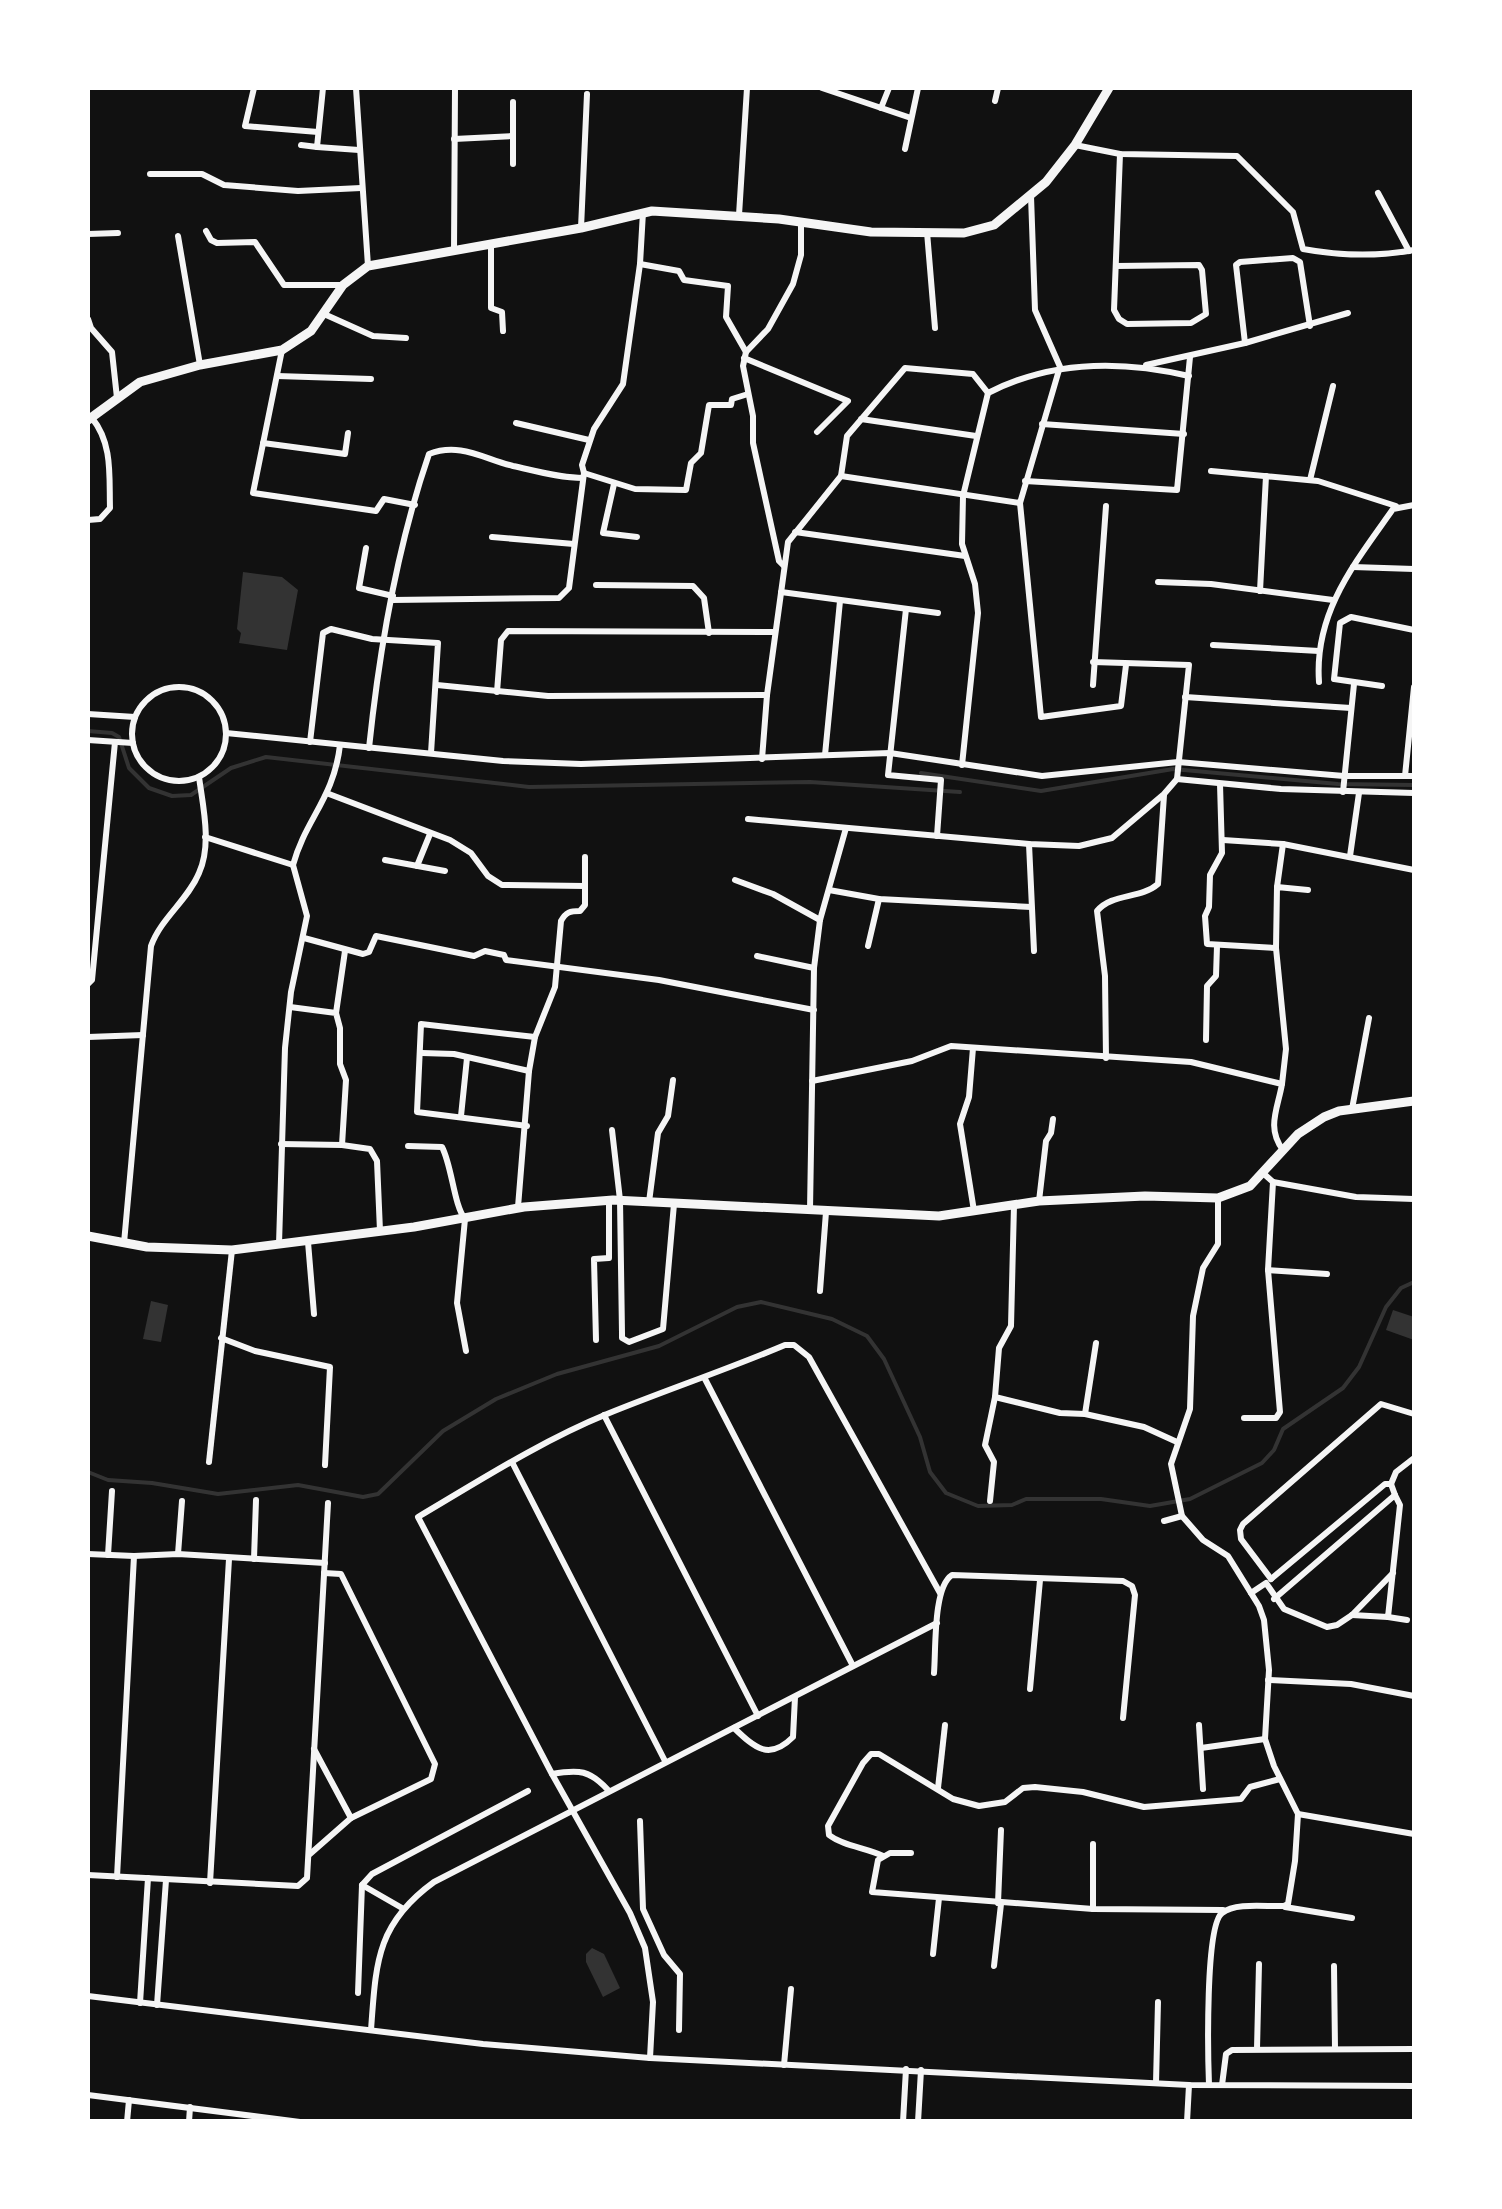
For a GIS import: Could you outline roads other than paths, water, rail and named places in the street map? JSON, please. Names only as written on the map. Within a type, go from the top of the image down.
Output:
[{"type":"street","points":[[254,88],[245,126],[318,132]]},
{"type":"street","points":[[317,147],[324,88]]},
{"type":"street","points":[[356,88],[368,266]]},
{"type":"street","points":[[454,88],[454,252]]},
{"type":"street","points":[[739,216],[747,88]]},
{"type":"street","points":[[822,88],[911,118]]},
{"type":"street","points":[[881,108],[889,88]]},
{"type":"street","points":[[905,149],[918,88]]},
{"type":"street","points":[[995,101],[998,88]]},
{"type":"street","points":[[88,520],[100,519],[110,508],[104,432],[90,419],[140,382],[200,365],[282,350],[311,331],[343,285],[368,266],[581,228],[643,212],[800,221],[871,232],[964,233],[994,225],[1031,196],[1075,145],[1109,88]]},
{"type":"street","points":[[581,228],[587,94]]},
{"type":"street","points":[[513,102],[514,164]]},
{"type":"street","points":[[454,139],[513,136]]},
{"type":"street","points":[[301,145],[359,150]]},
{"type":"street","points":[[1075,145],[1120,154],[1236,156],[1293,212],[1303,249],[1335,255],[1376,256],[1412,250],[1378,193]]},
{"type":"street","points":[[1116,266],[1199,265],[1206,314],[1191,323],[1127,324],[1114,310],[1120,154]]},
{"type":"street","points":[[150,174],[202,174],[224,186],[298,191],[361,188]]},
{"type":"street","points":[[1031,196],[1036,310],[1060,369],[1020,503],[1040,716],[1120,706],[1126,665]]},
{"type":"street","points":[[366,548],[359,588],[393,598],[559,598],[570,588],[584,476],[582,465],[589,440],[623,384],[640,264],[643,212]]},
{"type":"street","points":[[745,355],[768,329],[792,284],[800,255],[800,221]]},
{"type":"street","points":[[206,231],[216,243],[255,242],[284,285],[343,285]]},
{"type":"street","points":[[927,232],[934,328]]},
{"type":"street","points":[[88,234],[118,233]]},
{"type":"street","points":[[178,236],[200,365]]},
{"type":"street","points":[[491,245],[491,308],[502,312],[503,332]]},
{"type":"street","points":[[1244,343],[1236,265],[1240,262],[1292,258],[1300,262],[1310,326]]},
{"type":"street","points":[[640,264],[679,271],[684,280],[728,286],[726,317],[745,355],[753,443],[784,566]]},
{"type":"street","points":[[324,314],[373,336],[406,338]]},
{"type":"street","points":[[1146,366],[1348,314]]},
{"type":"street","points":[[88,319],[112,352],[117,398]]},
{"type":"street","points":[[282,350],[254,492],[376,511],[384,500],[415,505]]},
{"type":"street","points":[[745,355],[848,401],[817,432]]},
{"type":"street","points":[[1025,481],[1177,490],[1190,357]]},
{"type":"street","points":[[988,392],[1089,364],[1146,366],[1189,376]]},
{"type":"street","points":[[762,759],[774,632],[788,542],[840,476],[847,436],[905,368],[973,374],[988,392]]},
{"type":"street","points":[[277,376],[371,378]]},
{"type":"street","points":[[1310,480],[1333,386]]},
{"type":"street","points":[[962,765],[978,612],[976,584],[962,544],[963,496],[988,392]]},
{"type":"street","points":[[369,748],[384,640],[429,454],[470,451],[510,465],[584,476],[634,489],[686,490],[691,463],[701,454],[710,405],[732,405],[732,398],[748,394]]},
{"type":"street","points":[[860,419],[976,436]]},
{"type":"street","points":[[516,423],[589,440]]},
{"type":"street","points":[[1042,424],[1184,434]]},
{"type":"street","points":[[263,443],[345,454],[348,433]]},
{"type":"street","points":[[1212,471],[1310,480],[1397,507],[1414,505]]},
{"type":"street","points":[[840,476],[1020,503]]},
{"type":"street","points":[[1260,590],[1266,476]]},
{"type":"street","points":[[615,483],[603,533],[638,537]]},
{"type":"street","points":[[1093,685],[1106,506]]},
{"type":"street","points":[[1333,674],[1319,678],[1319,651],[1332,600],[1351,567],[1397,507]]},
{"type":"street","points":[[794,532],[965,556]]},
{"type":"street","points":[[492,537],[574,544]]},
{"type":"street","points":[[1351,567],[1414,570]]},
{"type":"street","points":[[1158,582],[1332,600]]},
{"type":"street","points":[[596,585],[693,586],[704,598],[709,633]]},
{"type":"street","points":[[780,592],[938,613]]},
{"type":"street","points":[[826,755],[840,600]]},
{"type":"street","points":[[906,609],[888,775],[939,779],[942,791],[937,836]]},
{"type":"street","points":[[1382,686],[1334,679],[1340,623],[1352,617],[1414,630]]},
{"type":"street","points":[[310,742],[323,633],[331,629],[384,640],[438,643],[431,753]]},
{"type":"street","points":[[497,692],[502,640],[508,631],[774,632]]},
{"type":"street","points":[[1213,645],[1319,651]]},
{"type":"street","points":[[748,819],[1029,844],[1078,846],[1112,838],[1164,794],[1177,777],[1189,665],[1094,662]]},
{"type":"street","points":[[1343,791],[1354,684]]},
{"type":"street","points":[[437,685],[548,696],[767,695]]},
{"type":"street","points":[[178,686],[196,690],[212,700],[222,714],[226,732],[223,751],[199,780],[165,780],[150,772],[139,759],[133,743],[135,717],[145,702],[160,691],[178,686]]},
{"type":"street","points":[[1404,776],[1414,687]]},
{"type":"street","points":[[1185,697],[1351,708]]},
{"type":"street","points":[[88,714],[135,717]]},
{"type":"street","points":[[226,732],[369,748],[581,764],[890,753],[1042,776],[1178,764],[1344,777],[1414,776]]},
{"type":"street","points":[[88,740],[133,743]]},
{"type":"street","points":[[88,984],[92,980],[116,742]]},
{"type":"street","points":[[279,1246],[283,1074],[290,1007],[304,938],[304,898],[293,865],[329,794],[340,745]]},
{"type":"street","points":[[1177,777],[1220,784],[1414,793]]},
{"type":"street","points":[[124,1245],[151,946],[158,928],[199,874],[205,837],[199,780]]},
{"type":"street","points":[[1220,784],[1222,857],[1210,875],[1205,916],[1207,944],[1276,948]]},
{"type":"street","points":[[1350,856],[1359,793]]},
{"type":"street","points":[[329,794],[450,840],[470,853],[488,876],[502,885],[585,886]]},
{"type":"street","points":[[1106,1058],[1105,976],[1098,911],[1103,904],[1151,890],[1158,884],[1164,794]]},
{"type":"street","points":[[810,1211],[814,968],[820,920],[846,828]]},
{"type":"street","points":[[418,866],[430,834]]},
{"type":"street","points":[[205,837],[293,865]]},
{"type":"street","points":[[1223,840],[1283,844],[1414,870]]},
{"type":"street","points":[[1029,844],[1034,950]]},
{"type":"street","points":[[1283,844],[1277,887],[1276,948],[1286,1048],[1274,1132],[1284,1151]]},
{"type":"street","points":[[518,1208],[535,1037],[555,987],[561,921],[564,914],[580,911],[585,905],[586,857]]},
{"type":"street","points":[[386,860],[445,871]]},
{"type":"street","points":[[735,880],[773,894],[820,920]]},
{"type":"street","points":[[1277,887],[1308,890]]},
{"type":"street","points":[[829,890],[879,899],[1031,907]]},
{"type":"street","points":[[868,946],[879,899]]},
{"type":"street","points":[[304,938],[366,954],[376,936],[474,956],[485,951],[504,955],[506,960],[659,980],[814,1010]]},
{"type":"street","points":[[1206,1040],[1206,986],[1216,976],[1217,946]]},
{"type":"street","points":[[342,1145],[346,1080],[340,1064],[336,1012],[345,951]]},
{"type":"street","points":[[756,956],[814,968]]},
{"type":"street","points":[[290,1007],[336,1012]]},
{"type":"street","points":[[1352,1109],[1369,1018]]},
{"type":"street","points":[[527,1126],[417,1112],[422,1023],[535,1037]]},
{"type":"street","points":[[88,1038],[142,1035]]},
{"type":"street","points":[[812,1081],[912,1060],[951,1046],[1191,1062],[1282,1084]]},
{"type":"street","points":[[973,1048],[969,1097],[960,1124],[974,1213]]},
{"type":"street","points":[[422,1053],[529,1071]]},
{"type":"street","points":[[461,1116],[468,1058]]},
{"type":"street","points":[[649,1202],[658,1133],[668,1116],[674,1080]]},
{"type":"street","points":[[1244,1418],[1276,1418],[1280,1412],[1268,1270],[1268,1178],[1284,1151],[1310,1124],[1339,1111],[1414,1101]]},
{"type":"street","points":[[1039,1201],[1046,1141],[1053,1119]]},
{"type":"street","points":[[612,1130],[622,1338],[630,1342],[663,1329],[674,1204]]},
{"type":"street","points":[[281,1144],[370,1149],[375,1156],[380,1231]]},
{"type":"street","points":[[408,1146],[445,1150],[456,1188],[458,1211],[464,1219],[457,1303],[466,1351]]},
{"type":"street","points":[[88,1236],[124,1245],[232,1250],[308,1242],[518,1208],[615,1200],[921,1216],[974,1213],[1039,1201],[1145,1196],[1218,1198],[1268,1178],[1356,1197],[1414,1199]]},
{"type":"street","points":[[1218,1198],[1218,1244],[1203,1268],[1193,1316],[1192,1401],[1172,1464],[1182,1516],[1204,1540],[1222,1550],[1251,1592],[1264,1620],[1268,1680],[1265,1738],[1298,1814],[1291,1900],[1284,1906]]},
{"type":"street","points":[[596,1340],[594,1259],[609,1258],[615,1200]]},
{"type":"street","points":[[990,1501],[994,1462],[986,1444],[999,1348],[1011,1326],[1014,1204]]},
{"type":"street","points":[[820,1291],[826,1212]]},
{"type":"street","points":[[308,1242],[314,1314]]},
{"type":"street","points":[[209,1462],[232,1250]]},
{"type":"street","points":[[1268,1270],[1327,1274]]},
{"type":"street","points":[[221,1338],[256,1351],[330,1367],[324,1465]]},
{"type":"street","points":[[1084,1414],[1096,1343]]},
{"type":"street","points":[[650,2058],[654,2026],[651,1982],[645,1948],[630,1913],[552,1774],[418,1517],[512,1462],[604,1415],[706,1379],[786,1345],[801,1348],[940,1593]]},
{"type":"street","points":[[706,1379],[852,1664]]},
{"type":"street","points":[[995,1397],[1144,1427],[1177,1442]]},
{"type":"street","points":[[1394,1572],[1352,1615],[1327,1627],[1284,1609],[1274,1599],[1269,1581],[1241,1539],[1240,1530],[1381,1404],[1414,1414]]},
{"type":"street","points":[[604,1415],[758,1716]]},
{"type":"street","points":[[1390,1484],[1396,1472],[1414,1458]]},
{"type":"street","points":[[512,1462],[665,1761]]},
{"type":"street","points":[[1251,1592],[1385,1484],[1390,1484]]},
{"type":"street","points":[[1388,1617],[1400,1505],[1390,1484]]},
{"type":"street","points":[[108,1555],[112,1491]]},
{"type":"street","points":[[1274,1599],[1395,1495]]},
{"type":"street","points":[[254,1559],[256,1500]]},
{"type":"street","points":[[178,1554],[182,1502]]},
{"type":"street","points":[[88,1875],[298,1886],[307,1878],[328,1504]]},
{"type":"street","points":[[1164,1521],[1182,1516]]},
{"type":"street","points":[[88,1554],[178,1554],[325,1563]]},
{"type":"street","points":[[118,1877],[134,1556]]},
{"type":"street","points":[[210,1883],[229,1559]]},
{"type":"street","points":[[309,1854],[351,1818],[431,1779],[435,1764],[341,1574],[324,1572]]},
{"type":"street","points":[[934,1673],[940,1593],[944,1580],[952,1575],[1123,1581],[1132,1586],[1135,1595],[1123,1718]]},
{"type":"street","points":[[1030,1689],[1040,1580]]},
{"type":"street","points":[[1352,1615],[1407,1620]]},
{"type":"street","points":[[370,2030],[382,1941],[402,1908],[434,1882],[937,1623]]},
{"type":"street","points":[[1268,1680],[1351,1684],[1414,1696]]},
{"type":"street","points":[[734,1728],[752,1745],[768,1750],[782,1748],[794,1737],[795,1697]]},
{"type":"street","points":[[938,1788],[945,1724]]},
{"type":"street","points":[[1199,1725],[1203,1789]]},
{"type":"street","points":[[1200,1748],[1265,1738]]},
{"type":"street","points":[[314,1747],[351,1818]]},
{"type":"street","points":[[910,1853],[884,1856],[829,1835],[828,1826],[872,1754],[879,1754],[953,1799],[979,1806],[1005,1802],[1023,1788],[1034,1786],[1083,1792],[1144,1807],[1241,1800],[1250,1787],[1280,1779]]},
{"type":"street","points":[[552,1774],[582,1770],[609,1791]]},
{"type":"street","points":[[358,1993],[362,1884],[372,1874],[528,1791]]},
{"type":"street","points":[[1298,1814],[1414,1834]]},
{"type":"street","points":[[640,1821],[643,1909],[664,1955],[680,1974],[679,2030]]},
{"type":"street","points":[[994,1966],[1001,1830]]},
{"type":"street","points":[[1093,1844],[1093,1909]]},
{"type":"street","points":[[884,1856],[873,1873],[872,1892],[1093,1909],[1224,1910],[1284,1906],[1352,1918]]},
{"type":"street","points":[[140,2003],[148,1878]]},
{"type":"street","points":[[158,2005],[166,1880]]},
{"type":"street","points":[[362,1884],[402,1908]]},
{"type":"street","points":[[933,1954],[939,1898]]},
{"type":"street","points":[[630,1913],[643,1909]]},
{"type":"street","points":[[1208,2085],[1210,1945],[1216,1919],[1224,1910]]},
{"type":"street","points":[[1257,2049],[1259,1964]]},
{"type":"street","points":[[1334,1966],[1335,2049]]},
{"type":"street","points":[[784,2065],[790,1989]]},
{"type":"street","points":[[88,1996],[650,2058],[1190,2085],[1414,2086]]},
{"type":"street","points":[[1156,2083],[1158,2002]]},
{"type":"street","points":[[1222,2085],[1226,2054],[1232,2050],[1414,2049]]},
{"type":"street","points":[[903,2122],[906,2069]]},
{"type":"street","points":[[918,2122],[921,2070]]},
{"type":"street","points":[[1187,2122],[1190,2085]]},
{"type":"street","points":[[88,2096],[300,2122]]},
{"type":"street","points":[[127,2122],[129,2100]]},
{"type":"street","points":[[189,2122],[190,2107]]},
{"type":"waterway","points":[[88,731],[119,737],[129,768],[149,788],[172,796],[191,795],[231,768],[266,757],[529,787],[810,782],[960,792]]},
{"type":"waterway","points":[[921,773],[1041,791],[1173,769],[1338,784],[1414,785]]},
{"type":"waterway","points":[[88,1472],[108,1480],[218,1494],[298,1485],[363,1497],[378,1494],[443,1431],[496,1399],[557,1374],[659,1346],[737,1307],[761,1302],[832,1319],[867,1336],[884,1359],[920,1437],[930,1472],[946,1493],[978,1506],[1012,1505],[1026,1499],[1101,1499],[1150,1506],[1190,1499],[1262,1463],[1274,1450],[1283,1429],[1343,1388],[1359,1367],[1386,1307],[1401,1288],[1414,1282]]}]
